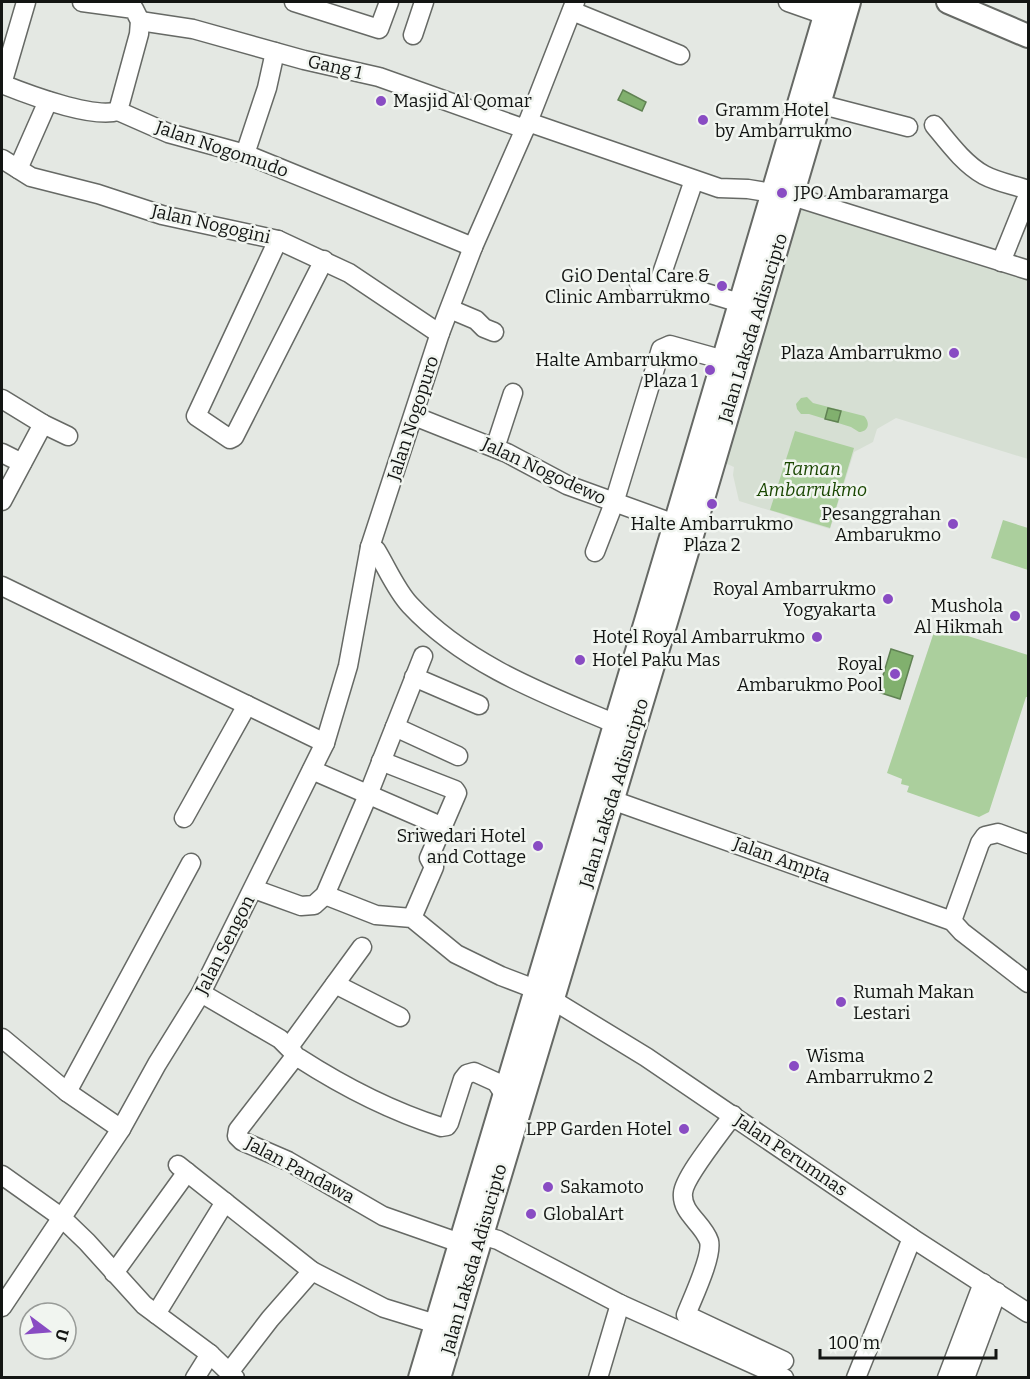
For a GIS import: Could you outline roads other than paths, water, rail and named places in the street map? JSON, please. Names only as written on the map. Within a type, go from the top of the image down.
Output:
[{"type":"main road","name":"Jalan Laksda Adisucipto","points":[[420,1377],[439,1341],[481,1235],[616,724],[740,303],[819,104],[849,2]]},
{"type":"main road","points":[[948,2],[984,9],[1029,36]]},
{"type":"main road","name":"Jalan Laksda Adisucipto","points":[[439,1377],[439,1341],[460,1243],[504,1094],[543,994],[612,800],[783,194],[827,8]]},
{"type":"street","points":[[26,2],[2,84],[48,101],[107,114],[118,111],[140,34],[137,10],[82,2]]},
{"type":"street","points":[[294,2],[380,28],[389,2]]},
{"type":"street","points":[[413,35],[424,2]]},
{"type":"street","points":[[788,2],[827,8]]},
{"type":"street","points":[[574,6],[680,55]]},
{"type":"street","name":"Jalan Nogopuro","points":[[370,548],[440,333],[473,247],[527,125],[574,6]]},
{"type":"street","name":"Gang 1","points":[[137,10],[193,29],[275,52],[379,77],[719,188],[783,194],[1029,270]]},
{"type":"street","points":[[245,154],[264,99],[275,52]]},
{"type":"street","points":[[18,169],[48,101]]},
{"type":"street","points":[[819,104],[908,127]]},
{"type":"street","name":"Jalan Nogomudo","points":[[118,111],[168,133],[245,154],[473,247]]},
{"type":"street","points":[[934,125],[954,150],[979,171],[989,177],[1029,190]]},
{"type":"street","name":"Jalan Nogogini","points":[[2,159],[32,177],[98,194],[162,215],[278,240],[349,273],[440,333]]},
{"type":"street","points":[[639,284],[648,287],[658,285],[694,180]]},
{"type":"street","points":[[1001,261],[1029,195]]},
{"type":"street","points":[[278,240],[196,416],[230,439],[234,437],[324,260]]},
{"type":"street","points":[[660,279],[740,303]]},
{"type":"street","points":[[450,309],[476,320],[484,328],[494,332]]},
{"type":"street","points":[[595,552],[614,503],[661,350],[670,345],[724,360]]},
{"type":"street","points":[[495,448],[513,393]]},
{"type":"street","points":[[2,399],[68,436]]},
{"type":"street","name":"Jalan Nogodewo","points":[[414,416],[495,448],[567,485],[675,524]]},
{"type":"street","points":[[2,501],[43,424]]},
{"type":"street","points":[[2,453],[22,463]]},
{"type":"street","points":[[370,548],[376,550],[409,604],[453,643],[504,675],[616,724]]},
{"type":"street","name":"Jalan Sengon","points":[[2,1307],[121,1129],[157,1064],[201,993],[325,744],[348,666],[370,548]]},
{"type":"street","points":[[2,586],[325,744]]},
{"type":"street","points":[[254,889],[302,906],[314,905],[325,895],[368,795],[423,656]]},
{"type":"street","points":[[414,677],[479,705]]},
{"type":"street","points":[[184,818],[247,705]]},
{"type":"street","points":[[395,727],[458,756]]},
{"type":"street","points":[[325,895],[376,915],[412,918],[434,867],[429,858],[456,796],[455,790],[381,761]]},
{"type":"street","points":[[312,770],[443,827]]},
{"type":"street","name":"Jalan Ampta","points":[[612,800],[952,921]]},
{"type":"street","points":[[1029,844],[998,833],[985,836],[980,843],[952,921],[962,932],[1029,983]]},
{"type":"street","points":[[67,1092],[191,863]]},
{"type":"street","name":"Jalan Perumnas","points":[[412,918],[456,954],[543,994],[646,1057],[912,1238],[1029,1313]]},
{"type":"street","points":[[291,1053],[362,947]]},
{"type":"street","points":[[336,984],[400,1017]]},
{"type":"street","points":[[201,993],[246,1018],[299,1058],[403,1115],[441,1127],[449,1123],[463,1079],[467,1074],[474,1072],[496,1082],[504,1094]]},
{"type":"street","points":[[4,1045],[121,1129]]},
{"type":"street","name":"Jalan Pandawa","points":[[291,1053],[237,1130],[237,1136],[242,1141],[288,1161],[383,1216],[460,1243]]},
{"type":"street","points":[[733,1115],[690,1176],[682,1194],[685,1207],[701,1227],[709,1242],[709,1253],[686,1315],[784,1369]]},
{"type":"street","points":[[114,1273],[182,1168],[312,1271],[384,1308],[439,1341]]},
{"type":"street","points":[[2,1175],[61,1217],[144,1305],[233,1374],[270,1319],[312,1271]]},
{"type":"street","points":[[156,1314],[225,1202]]},
{"type":"street","points":[[481,1235],[498,1240],[620,1304],[784,1369]]},
{"type":"street","points":[[856,1377],[912,1238]]},
{"type":"street","points":[[947,1377],[990,1287]]},
{"type":"street","points":[[964,1377],[990,1287]]},
{"type":"street","points":[[598,1377],[620,1304]]},
{"type":"street","points":[[195,1377],[210,1354]]},
{"type":"place","name":"Masjid Al Qomar","points":[[381,101]]},
{"type":"place","name":"Gramm Hotel by Ambarrukmo","points":[[703,120]]},
{"type":"place","name":"JPO Ambaramarga","points":[[782,193]]},
{"type":"place","name":"GiO Dental Care & Clinic Ambarrukmo","points":[[722,286]]},
{"type":"place","name":"Plaza Ambarrukmo","points":[[954,353]]},
{"type":"place","name":"Halte Ambarrukmo Plaza 1","points":[[710,370]]},
{"type":"place","name":"Halte Ambarrukmo Plaza 2","points":[[712,504]]},
{"type":"place","name":"Pesanggrahan Ambarukmo","points":[[953,524]]},
{"type":"place","name":"Royal Ambarrukmo Yogyakarta","points":[[888,599]]},
{"type":"place","name":"Mushola Al Hikmah","points":[[1015,616]]},
{"type":"place","name":"Hotel Royal Ambarrukmo","points":[[817,637]]},
{"type":"place","name":"Hotel Paku Mas","points":[[580,660]]},
{"type":"place","name":"Royal Ambarukmo Pool","points":[[895,674]]},
{"type":"place","name":"Sriwedari Hotel and Cottage","points":[[538,846]]},
{"type":"place","name":"Rumah Makan Lestari","points":[[841,1002]]},
{"type":"place","name":"Wisma Ambarrukmo 2","points":[[794,1066]]},
{"type":"place","name":"LPP Garden Hotel","points":[[684,1129]]},
{"type":"place","name":"Sakamoto","points":[[548,1187]]},
{"type":"place","name":"GlobalArt","points":[[531,1214]]},
{"type":"park label","name":"Taman Ambarrukmo","points":[[812,479]]}]
